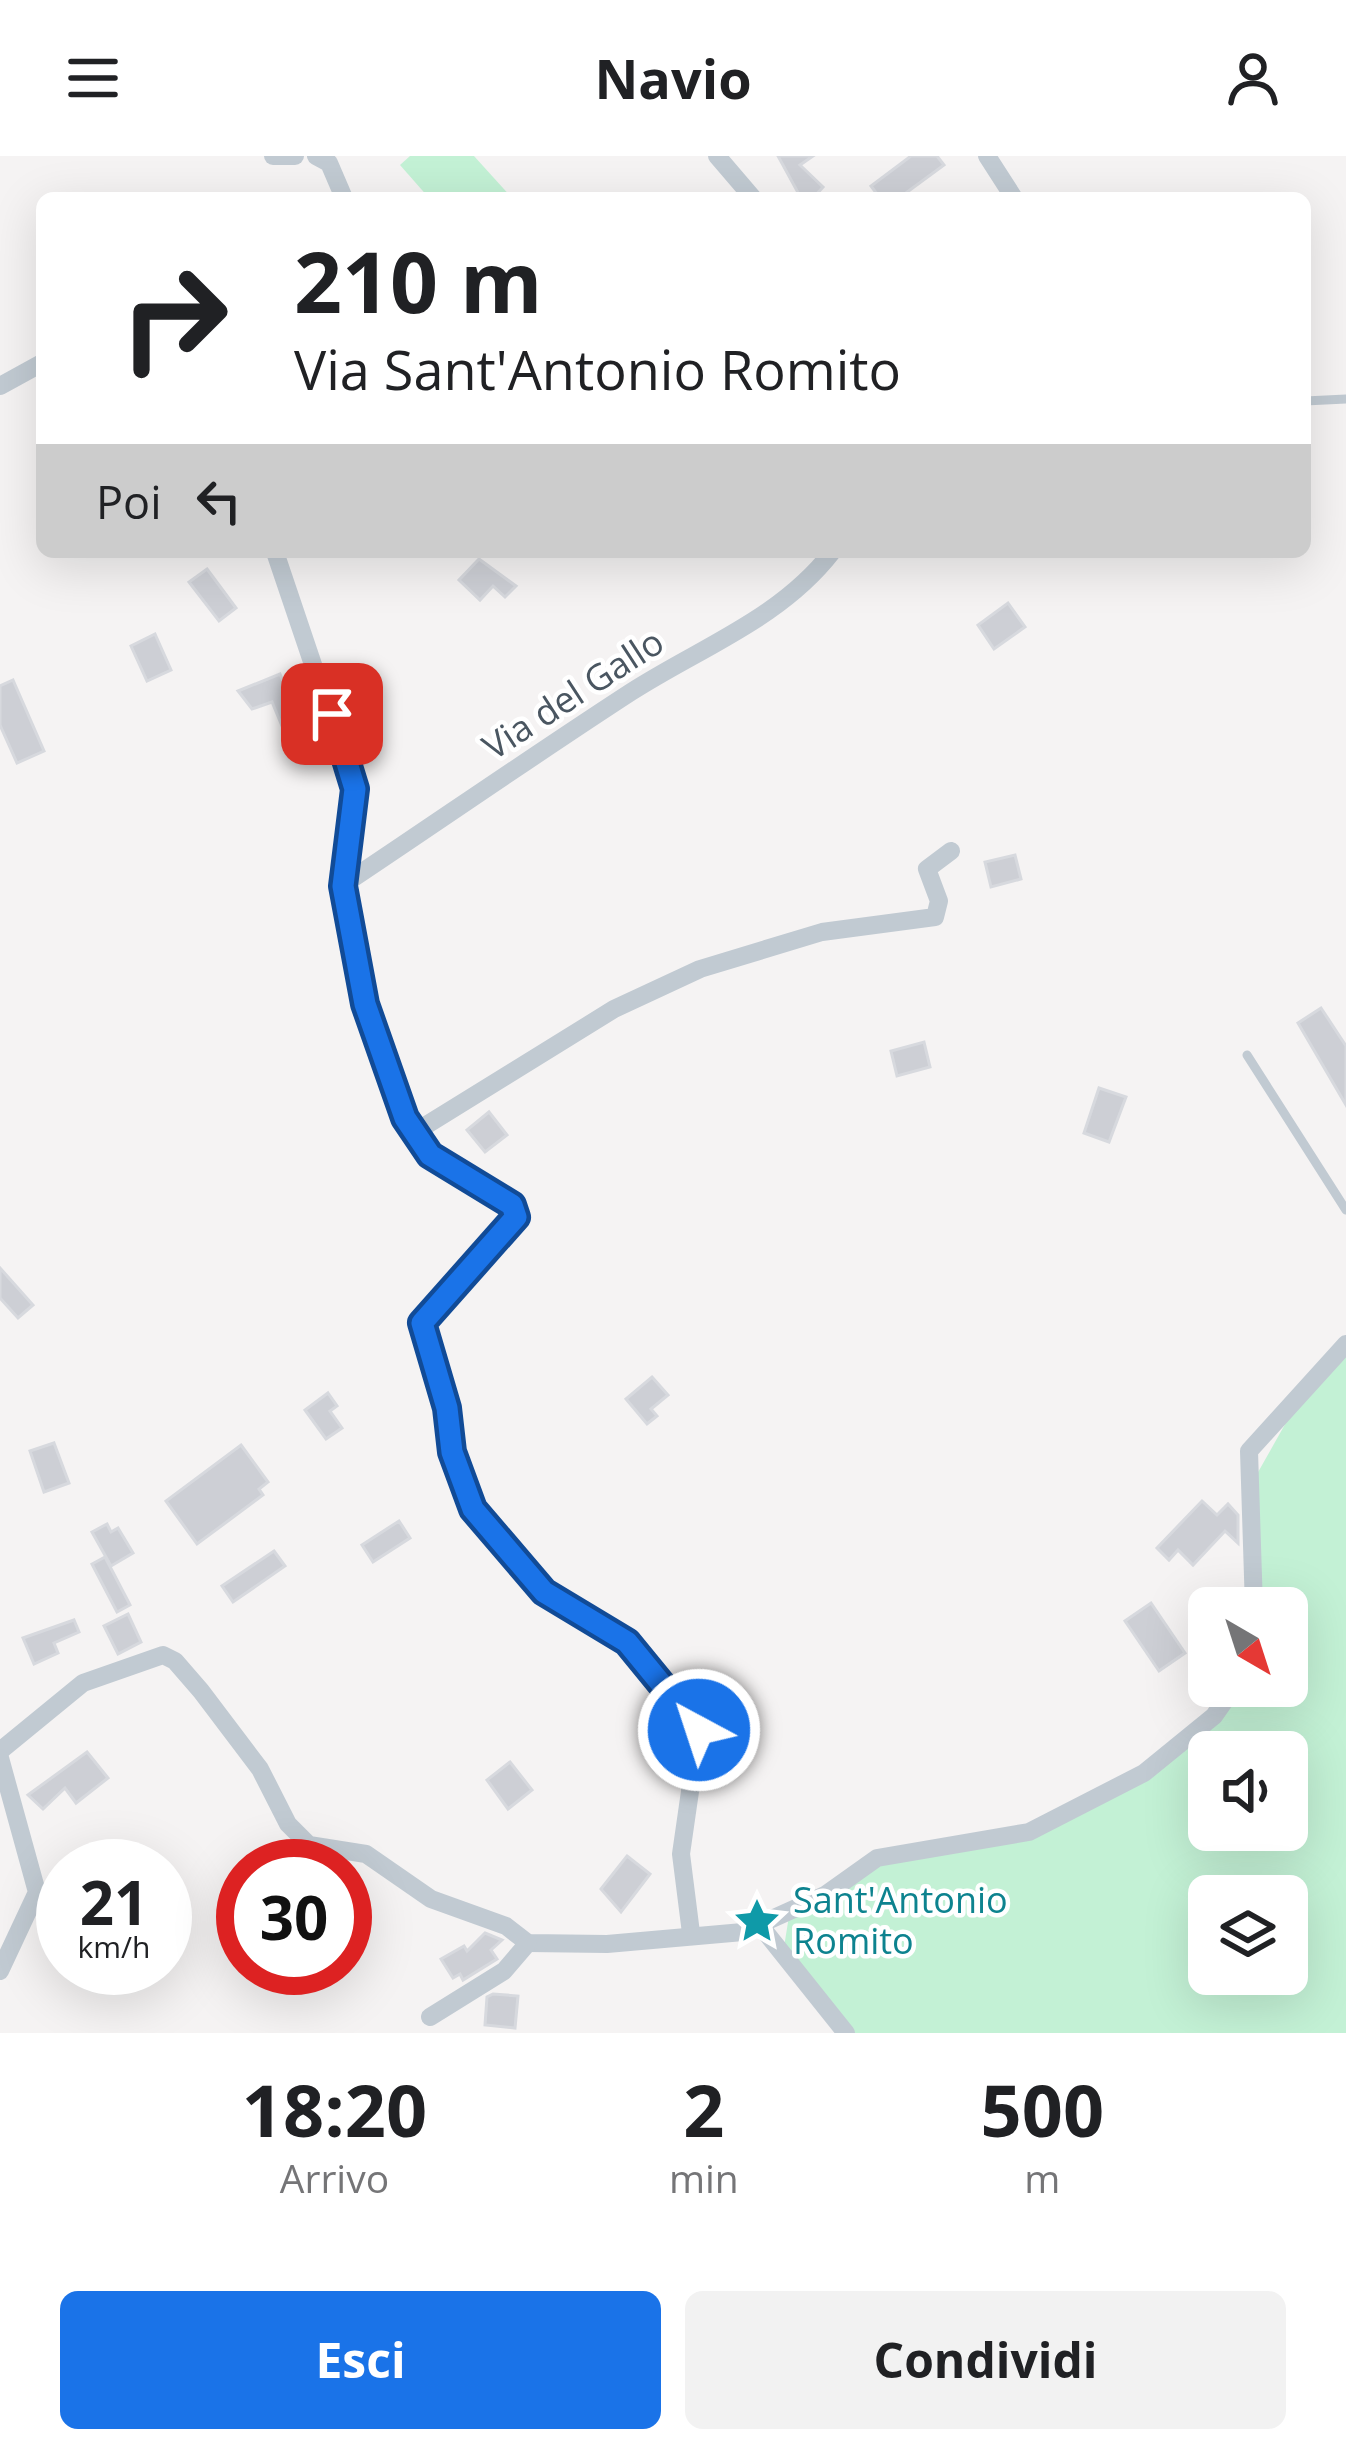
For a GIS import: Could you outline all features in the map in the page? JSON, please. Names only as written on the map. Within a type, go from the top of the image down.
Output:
[{"type":"street","points":[[273,156],[295,156]]},
{"type":"street","points":[[316,156],[329,163],[341,192]]},
{"type":"street","points":[[717,156],[748,192]]},
{"type":"street","points":[[987,156],[1010,192]]},
{"type":"street","points":[[0,386],[36,366]]},
{"type":"street","points":[[277,558],[355,789],[343,886],[365,1004],[412,1134],[430,1155],[512,1205],[516,1217],[422,1323],[447,1408],[452,1452],[473,1509],[544,1592],[627,1642],[699,1730],[681,1854],[691,1934]]},
{"type":"street","name":"Via del Gallo","points":[[343,886],[635,689],[772,611],[808,583],[827,558]]},
{"type":"street","points":[[412,1134],[664,984],[822,932],[935,917],[939,901],[927,868],[951,851]]},
{"type":"street","points":[[1253,1587],[1249,1451],[1346,1344]]},
{"type":"street","points":[[0,1972],[37,1892],[0,1754],[83,1683],[163,1655],[175,1661],[201,1691],[260,1769],[288,1824],[309,1845],[366,1854],[431,1900],[506,1926],[528,1943],[607,1944],[742,1932],[825,1895],[878,1858],[1029,1832],[1144,1773],[1220,1707]]},
{"type":"street","points":[[759,1924],[846,2033]]},
{"type":"street","points":[[430,2017],[503,1971],[528,1943]]},
{"type":"lane","points":[[1311,401],[1346,399]]},
{"type":"lane","points":[[1247,1054],[1346,1210]]},
{"type":"green space","points":[[410,156],[474,156],[507,192],[424,192],[400,165]]},
{"type":"green space","points":[[1346,1356],[1346,2033],[853,2033],[784,1947],[789,1916],[893,1859],[990,1841],[1147,1780],[1188,1740],[1188,1851],[1308,1851],[1308,1731],[1197,1731],[1222,1707],[1308,1707],[1308,1587],[1261,1587],[1257,1474],[1288,1419]]},
{"type":"building","points":[[778,156],[813,156],[800,165],[823,187],[818,192],[798,192]]},
{"type":"building","points":[[911,156],[937,156],[944,165],[907,192],[876,192],[871,186]]},
{"type":"building","points":[[479,559],[516,586],[505,597],[493,586],[480,600],[459,580]]},
{"type":"building","points":[[207,569],[236,608],[219,621],[189,582]]},
{"type":"building","points":[[1008,603],[1025,627],[994,649],[978,625]]},
{"type":"building","points":[[155,634],[171,670],[147,681],[131,646]]},
{"type":"building","points":[[280,674],[292,703],[299,700],[306,715],[282,726],[272,702],[252,709],[238,691]]},
{"type":"building","points":[[13,680],[44,751],[17,763],[0,725],[0,686]]},
{"type":"building","points":[[1015,855],[1021,879],[991,887],[985,862]]},
{"type":"building","points":[[1321,1008],[1346,1046],[1346,1105],[1298,1023]]},
{"type":"building","points":[[924,1042],[930,1067],[897,1076],[891,1051]]},
{"type":"building","points":[[1099,1088],[1126,1097],[1109,1142],[1084,1133]]},
{"type":"building","points":[[489,1112],[507,1135],[485,1152],[467,1130]]},
{"type":"building","points":[[0,1268],[33,1305],[18,1318],[0,1298]]},
{"type":"building","points":[[652,1377],[668,1395],[651,1409],[657,1416],[647,1424],[626,1399]]},
{"type":"building","points":[[328,1393],[337,1406],[330,1411],[342,1428],[326,1439],[305,1410]]},
{"type":"building","points":[[54,1443],[69,1483],[44,1492],[30,1451]]},
{"type":"building","points":[[241,1445],[268,1482],[259,1489],[263,1495],[197,1544],[166,1501]]},
{"type":"building","points":[[1202,1501],[1217,1515],[1228,1504],[1238,1515],[1238,1543],[1225,1531],[1193,1565],[1178,1550],[1169,1560],[1157,1548]]},
{"type":"building","points":[[399,1521],[410,1538],[373,1562],[362,1545]]},
{"type":"building","points":[[107,1524],[111,1532],[118,1528],[133,1553],[111,1566],[92,1532]]},
{"type":"building","points":[[274,1551],[285,1566],[233,1602],[222,1586]]},
{"type":"building","points":[[105,1557],[130,1605],[117,1612],[92,1564]]},
{"type":"building","points":[[1151,1603],[1185,1653],[1159,1671],[1125,1621]]},
{"type":"building","points":[[128,1614],[141,1642],[118,1654],[104,1626]]},
{"type":"building","points":[[74,1620],[79,1632],[54,1643],[58,1653],[34,1664],[23,1638]]},
{"type":"building","points":[[87,1752],[108,1778],[76,1803],[65,1788],[43,1809],[28,1795]]},
{"type":"building","points":[[510,1762],[532,1790],[508,1809],[487,1780]]},
{"type":"building","points":[[627,1856],[650,1874],[621,1912],[601,1889]]},
{"type":"building","points":[[485,1933],[502,1940],[491,1950],[497,1959],[463,1980],[460,1974],[453,1978],[441,1959],[464,1946],[467,1951]]},
{"type":"building","points":[[518,1996],[515,2028],[485,2025],[487,1997]]},
{"type":"place","name":"Sant'Antonio Romito","points":[[757,1921]]},
{"type":"route","points":[[332,714],[355,789],[343,886],[365,1004],[405,1118],[430,1155],[512,1205],[516,1217],[474,1270],[427,1312],[422,1323],[447,1408],[452,1452],[473,1509],[544,1592],[627,1642],[699,1730]]}]
